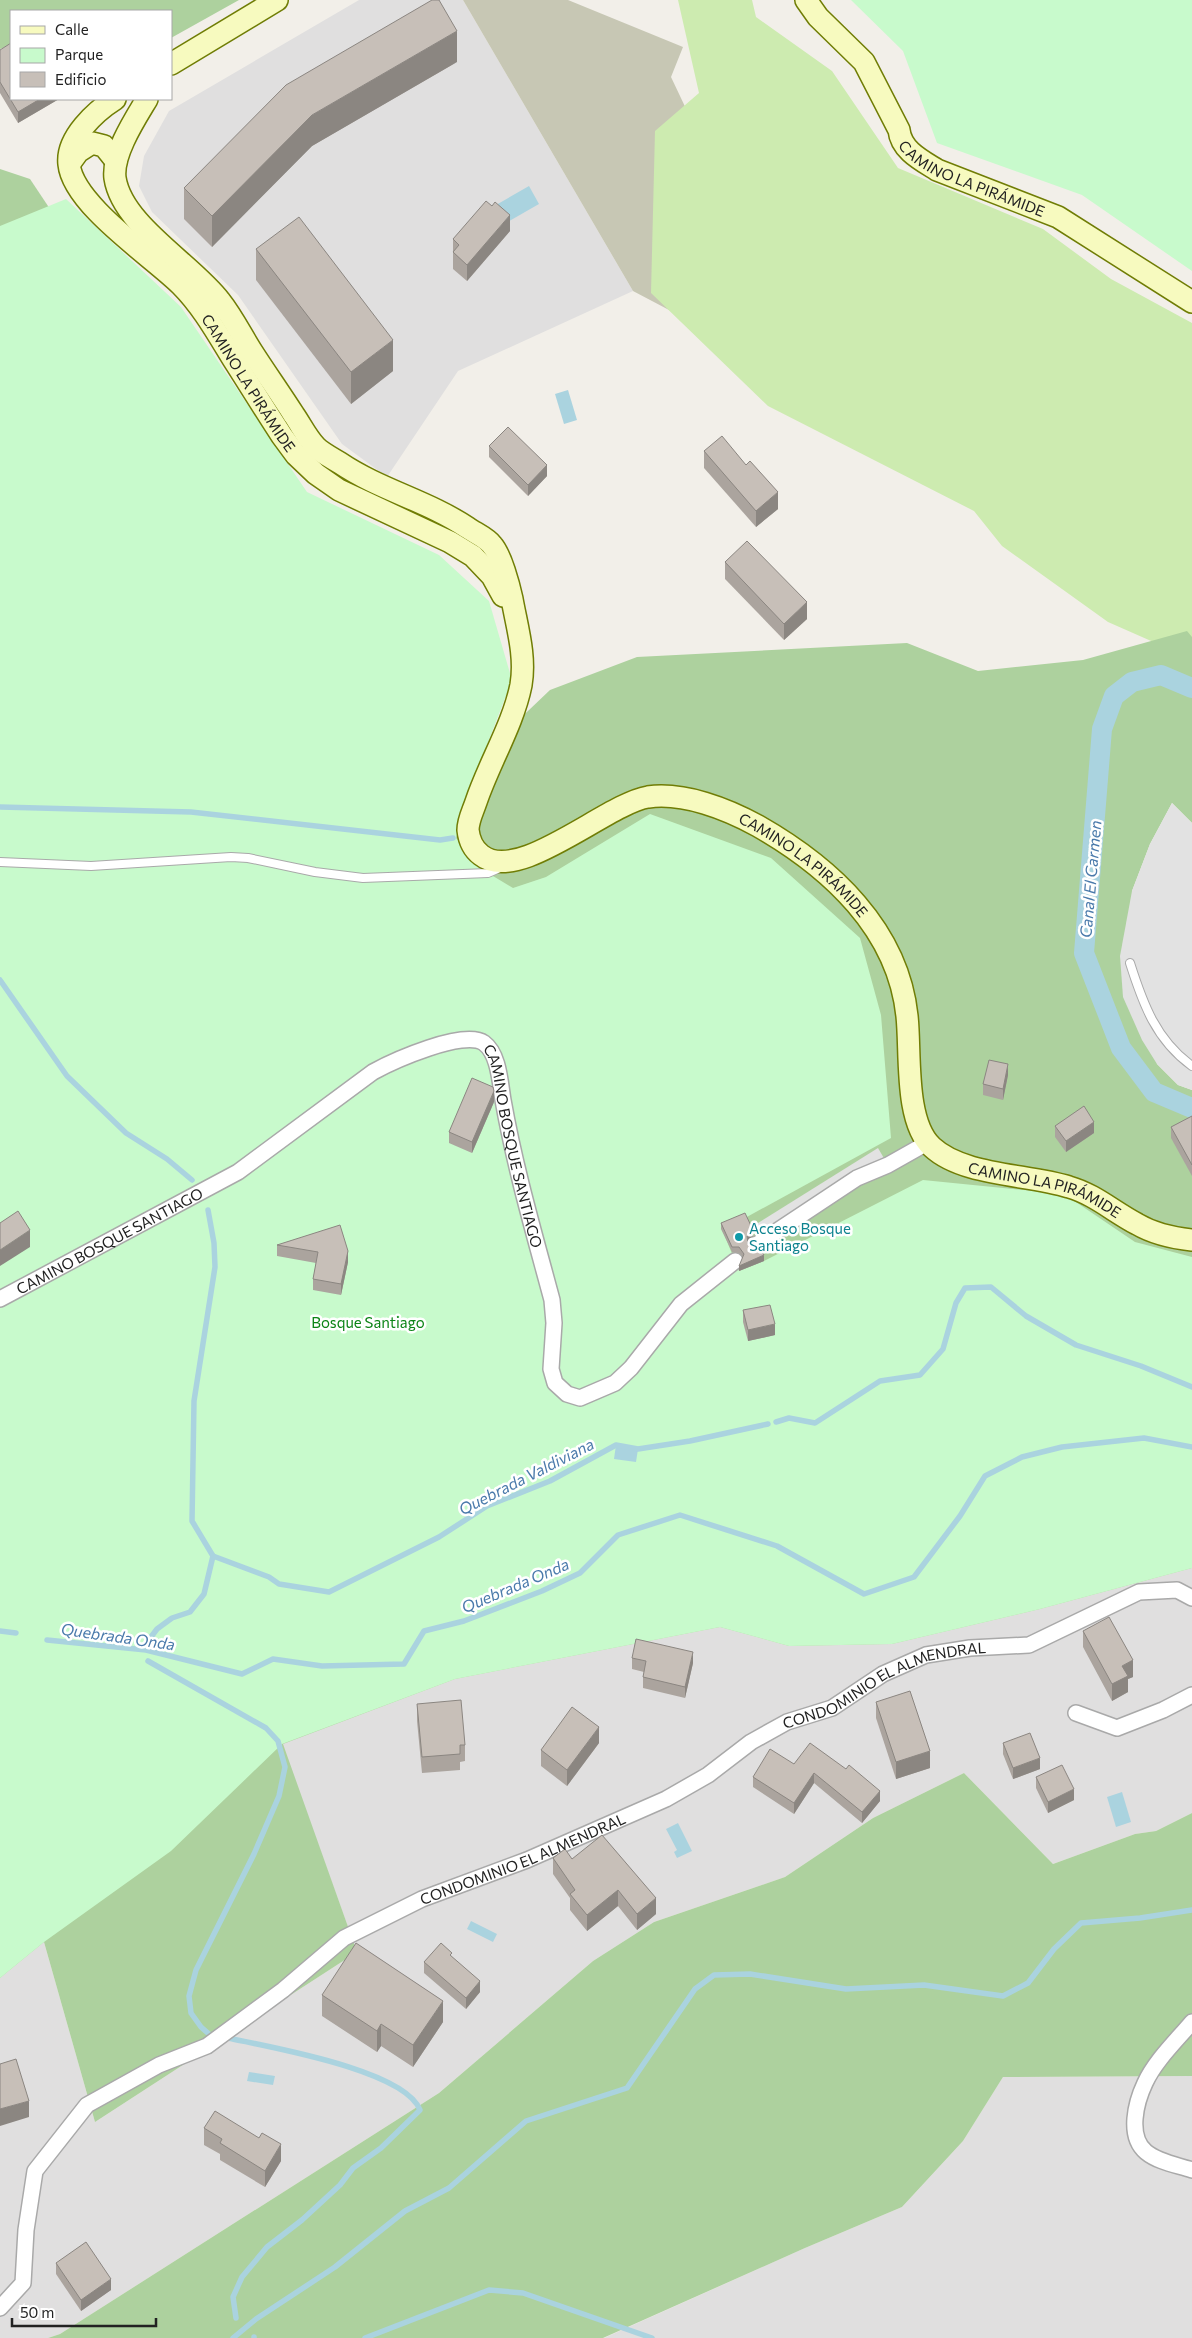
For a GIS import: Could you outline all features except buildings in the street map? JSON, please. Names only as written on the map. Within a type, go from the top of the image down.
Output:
[{"type":"street","points":[[172,64],[276,0]]},
{"type":"street","name":"CAMINO LA PIRÁMIDE","points":[[806,0],[818,17],[864,62],[900,130],[900,137],[907,148],[919,159],[937,170],[1058,217],[1192,302]]},
{"type":"street","points":[[69,164],[71,148],[83,128],[114,100]]},
{"type":"street","points":[[69,164],[78,152],[92,143],[104,146],[116,162],[136,117],[146,100]]},
{"type":"street","name":"CAMINO LA PIRÁMIDE","points":[[116,162],[115,177],[127,207],[142,227],[177,257],[220,300],[316,447],[365,479],[443,512],[493,545],[509,584],[523,662],[521,685],[512,714],[481,786],[469,822],[468,831],[474,848],[480,855],[496,862],[515,861],[554,844],[628,803],[648,797],[674,796],[700,802],[754,824],[810,860],[849,894],[865,914],[889,954],[906,1007],[917,1123],[927,1143],[957,1162],[976,1169],[1007,1173],[1082,1191],[1140,1227],[1164,1235],[1192,1240]]},
{"type":"street","name":"CAMINO LA PIRÁMIDE","points":[[69,164],[83,194],[109,222],[180,284],[201,307],[282,436],[296,455],[316,474],[343,492],[450,542],[472,556],[492,576],[516,621]]},
{"type":"street","name":"CAMINO BOSQUE SANTIAGO","points":[[0,1299],[238,1172],[373,1072],[388,1064],[446,1044],[471,1039],[483,1043],[492,1052],[515,1164],[552,1300],[554,1323],[551,1369],[555,1383],[568,1394],[580,1398],[615,1382],[631,1368],[681,1304],[735,1261]]},
{"type":"street","points":[[756,1245],[856,1178],[888,1165],[927,1143]]},
{"type":"street","name":"CONDOMINIO EL ALMENDRAL","points":[[0,2308],[23,2283],[26,2230],[35,2171],[87,2105],[159,2065],[206,2046],[283,1990],[344,1938],[422,1899],[527,1860],[666,1799],[708,1776],[751,1742],[787,1722],[832,1708],[883,1674],[926,1656],[970,1648],[1029,1645],[1139,1592],[1177,1590],[1192,1598]]},
{"type":"street","points":[[1076,1714],[1117,1728],[1163,1710],[1192,1695]]},
{"type":"street","points":[[1192,2022],[1145,2083],[1134,2125],[1140,2146],[1156,2158],[1192,2170]]},
{"type":"lane","points":[[0,862],[90,866],[151,864],[184,859],[248,858],[349,877],[397,878],[488,873],[515,861]]},
{"type":"lane","points":[[1130,963],[1143,1003],[1158,1032],[1168,1045],[1192,1066]]},
{"type":"shaded area","points":[[359,0],[463,0],[633,291],[458,371],[387,477],[342,444],[238,295],[152,212],[139,186],[144,156],[169,111]]},
{"type":"shaded area","points":[[463,0],[568,0],[683,47],[671,77],[716,172],[787,372],[633,291]]},
{"type":"shaded area","points":[[1172,803],[1192,823],[1192,1090],[1178,1085],[1157,1064],[1142,1040],[1123,997],[1120,956],[1132,891],[1150,844]]},
{"type":"shaded area","points":[[878,1148],[885,1160],[761,1237],[755,1225]]},
{"type":"shaded area","points":[[1192,1568],[1192,1813],[1156,1831],[1135,1834],[1053,1864],[964,1773],[873,1818],[785,1877],[654,1922],[593,1961],[439,2093],[60,2334],[48,2338],[0,2338],[0,1978],[44,1942],[95,2122],[357,1952],[282,1744],[455,1679],[720,1627],[789,1646],[892,1644],[1040,1609]]},
{"type":"shaded area","points":[[1192,2076],[1192,2338],[604,2338],[805,2248],[902,2207],[963,2141],[1003,2077]]},
{"type":"green space","points":[[0,0],[239,0],[172,37],[172,10],[10,10],[10,45],[0,49]]},
{"type":"green space","points":[[678,0],[752,0],[756,17],[832,71],[898,168],[1043,229],[1111,279],[1192,323],[1192,659],[1108,622],[1002,546],[974,511],[768,406],[651,293],[655,131],[699,93]]},
{"type":"green space","points":[[851,0],[1192,0],[1192,271],[1082,195],[937,143],[903,51]]},
{"type":"green space","points":[[0,169],[30,179],[50,209],[0,243]]},
{"type":"green space","name":"Bosque Santiago","points":[[66,199],[181,307],[307,492],[439,555],[489,601],[512,680],[474,779],[456,838],[488,873],[513,888],[546,877],[650,814],[771,858],[860,938],[881,1015],[891,1138],[722,1229],[739,1271],[764,1261],[923,1180],[1064,1194],[1135,1242],[1192,1257],[1192,1568],[1040,1609],[892,1644],[789,1646],[720,1627],[455,1679],[282,1744],[171,1851],[44,1942],[0,1978],[0,226]]},
{"type":"green space","name":"Bosque Santiago","points":[[1187,631],[1192,637],[1192,823],[1172,803],[1150,844],[1132,891],[1157,1064],[1178,1085],[1192,1090],[1192,1568],[1040,1609],[892,1644],[789,1646],[720,1627],[455,1679],[283,1744],[357,1952],[95,2122],[44,1942],[0,1978],[0,894],[438,928],[462,774],[550,690],[637,657],[907,643],[978,671],[1083,660]]},
{"type":"green space","points":[[964,1773],[1053,1864],[1135,1834],[1156,1831],[1192,1813],[1192,2076],[1003,2077],[963,2141],[902,2207],[603,2338],[48,2338],[60,2334],[439,2093],[593,1961],[654,1922],[785,1877],[873,1818]]},
{"type":"water","points":[[529,186],[539,204],[506,223],[496,205]]},
{"type":"water","points":[[568,390],[577,420],[564,424],[555,394]]},
{"type":"water","points":[[616,1445],[638,1449],[636,1462],[614,1459]]},
{"type":"water","points":[[1122,1792],[1131,1822],[1116,1827],[1107,1797]]},
{"type":"water","points":[[678,1823],[692,1851],[677,1858],[674,1852],[677,1850],[666,1829]]},
{"type":"water","points":[[471,1921],[497,1934],[493,1942],[467,1929]]},
{"type":"water","points":[[249,2072],[275,2076],[273,2085],[247,2081]]},
{"type":"waterway","name":"Canal El Carmen","points":[[1192,688],[1161,675],[1132,682],[1114,696],[1102,729],[1084,953],[1121,1048],[1154,1092],[1192,1108]]},
{"type":"waterway","points":[[0,807],[191,812],[440,840],[453,838]]},
{"type":"waterway","points":[[0,980],[67,1076],[126,1133],[167,1159],[192,1180]]},
{"type":"waterway","name":"Quebrada Valdiviana","points":[[208,1210],[214,1243],[215,1267],[194,1401],[192,1521],[213,1556],[269,1577],[279,1584],[329,1592],[439,1537],[487,1506],[550,1481],[616,1445],[638,1449],[690,1441],[768,1424]]},
{"type":"waterway","name":"Quebrada Valdiviana","points":[[776,1422],[789,1418],[815,1423],[880,1381],[920,1375],[943,1349],[956,1303],[965,1288],[991,1287],[1026,1316],[1076,1345],[1141,1366],[1192,1387]]},
{"type":"waterway","name":"Quebrada Onda","points":[[47,1640],[146,1650],[242,1674],[273,1659],[322,1666],[404,1664],[424,1631],[464,1621],[542,1591],[580,1573],[618,1535],[680,1515],[777,1546],[864,1594],[914,1577],[960,1516],[985,1476],[1022,1457],[1062,1447],[1144,1438],[1192,1447]]},
{"type":"waterway","points":[[148,1641],[157,1629],[172,1618],[190,1612],[204,1594],[213,1556]]},
{"type":"waterway","name":"Quebrada Onda","points":[[0,1631],[16,1633]]},
{"type":"waterway","points":[[148,1661],[266,1728],[278,1741],[285,1767],[279,1796],[254,1854],[196,1970],[189,1996],[191,2013],[201,2027],[209,2034]]},
{"type":"waterway","points":[[233,2338],[256,2319],[335,2267],[405,2211],[449,2188],[526,2121],[627,2088],[695,1989],[714,1975],[750,1974],[846,1989],[924,1985],[1003,1996],[1028,1983],[1054,1949],[1081,1923],[1140,1918],[1192,1910]]},
{"type":"waterway","points":[[228,2038],[303,2054],[363,2072],[389,2083],[409,2096],[420,2110],[381,2148],[353,2168],[340,2185],[302,2220],[267,2247],[242,2277],[233,2297],[236,2318]]},
{"type":"waterway","points":[[365,2338],[489,2290],[523,2293],[652,2338]]},
{"type":"place","name":"Acceso Bosque Santiago","points":[[739,1237]]}]
